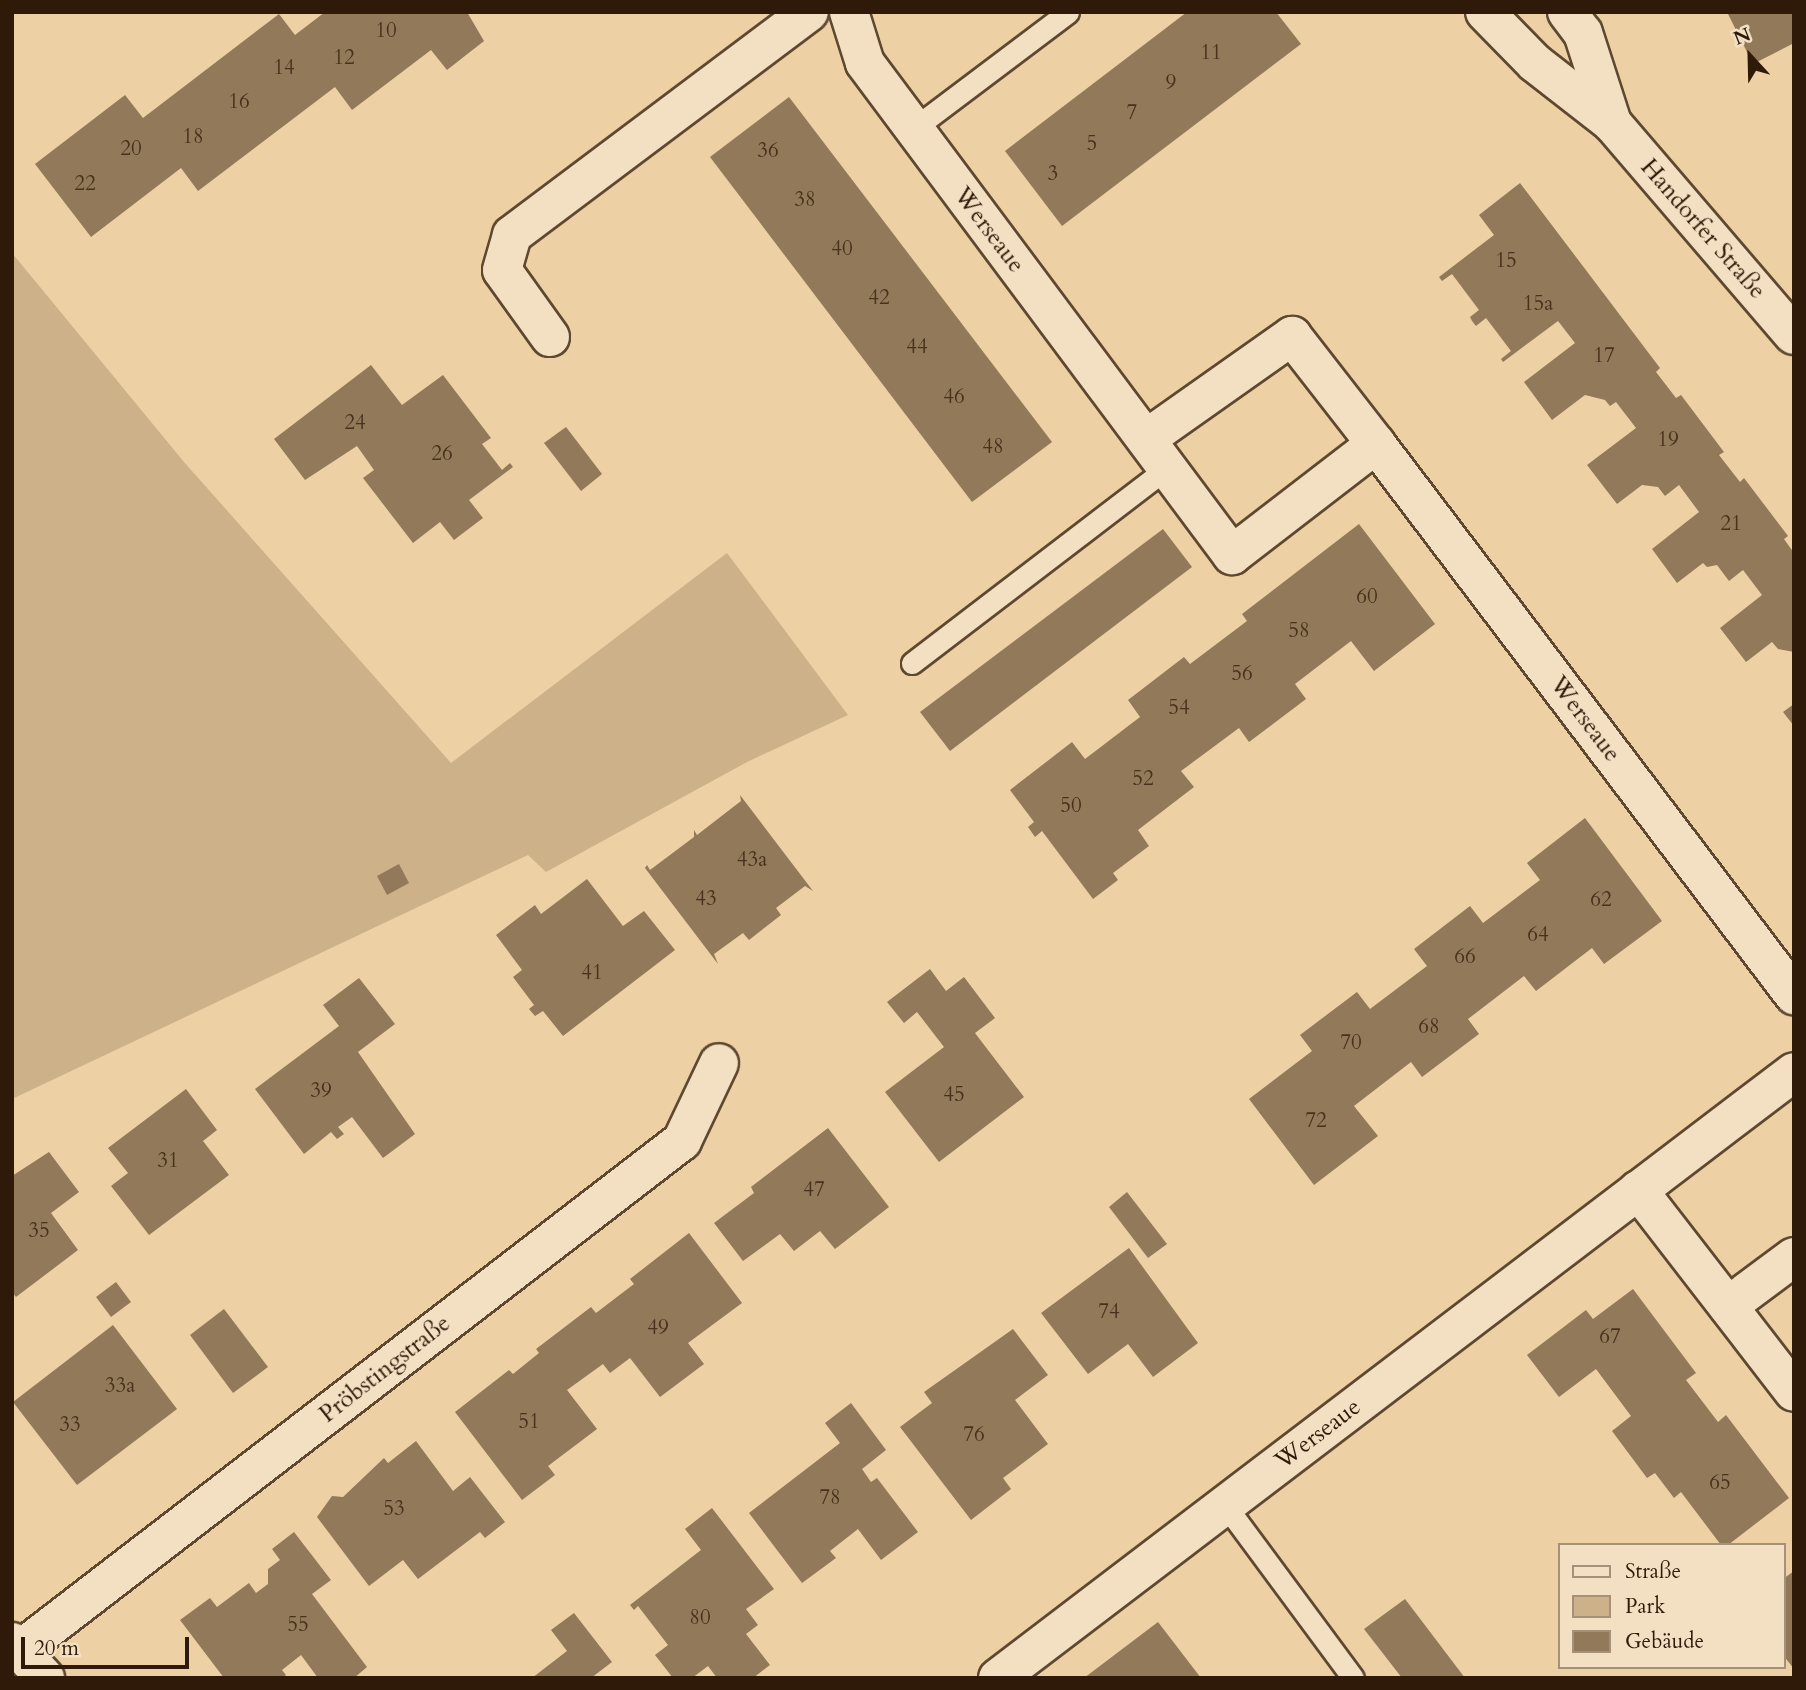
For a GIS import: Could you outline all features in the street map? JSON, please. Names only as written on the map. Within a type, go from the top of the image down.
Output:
[{"type":"street","points":[[550,337],[502,270],[512,235],[809,12]]},
{"type":"street","name":"Werseaue","points":[[849,12],[864,63],[1232,555],[1376,444]]},
{"type":"street","name":"Handorfer Straße","points":[[1485,12],[1535,63],[1612,123],[1794,335]]},
{"type":"street","name":"Handorfer Straße","points":[[1567,12],[1583,33],[1612,123]]},
{"type":"street","name":"Werseaue","points":[[1156,454],[1292,336],[1794,995]]},
{"type":"street","name":"Pröbstingstraße","points":[[45,1678],[16,1646],[682,1141],[719,1063]]},
{"type":"street","name":"Werseaue","points":[[998,1678],[1794,1072]]},
{"type":"street","points":[[1638,1190],[1794,1392]]},
{"type":"street","points":[[1728,1306],[1794,1256]]},
{"type":"lane","points":[[914,129],[1068,12]]},
{"type":"lane","points":[[912,663],[1156,454]]},
{"type":"lane","points":[[1225,1505],[1353,1678]]},
{"type":"green space","points":[[12,253],[184,462],[451,763],[727,553],[848,715],[747,762],[546,872],[528,855],[12,1099]]},
{"type":"building","points":[[325,12],[467,12],[484,41],[447,70],[431,50],[352,110],[335,87],[198,191],[181,168],[91,237],[35,164],[125,95],[143,118],[279,14],[295,35]]},
{"type":"building","points":[[1187,12],[1276,12],[1301,44],[1062,226],[1005,151]]},
{"type":"building","points":[[1727,12],[1794,12],[1794,43],[1753,64]]},
{"type":"building","points":[[789,97],[1052,442],[972,502],[710,157]]},
{"type":"building","points":[[1520,183],[1660,368],[1656,372],[1676,398],[1681,395],[1724,452],[1719,455],[1740,482],[1744,478],[1788,536],[1784,539],[1794,553],[1794,652],[1778,649],[1772,642],[1746,662],[1720,628],[1762,595],[1743,570],[1729,581],[1717,565],[1707,567],[1703,563],[1677,583],[1652,549],[1699,512],[1679,485],[1665,496],[1658,487],[1642,485],[1617,504],[1587,465],[1636,428],[1616,402],[1610,406],[1605,400],[1585,395],[1552,420],[1524,382],[1575,343],[1558,321],[1503,362],[1501,359],[1511,351],[1486,318],[1476,326],[1472,321],[1470,317],[1479,310],[1452,274],[1442,281],[1439,277],[1494,235],[1479,215]]},
{"type":"building","points":[[371,365],[402,405],[443,375],[491,438],[482,444],[502,470],[510,463],[513,467],[469,500],[483,518],[454,540],[440,522],[413,543],[363,478],[374,470],[357,446],[305,480],[274,439]]},
{"type":"building","points":[[566,427],[602,474],[581,491],[544,443]]},
{"type":"building","points":[[1359,524],[1435,624],[1374,671],[1351,641],[1295,684],[1306,699],[1249,742],[1239,728],[1181,771],[1194,787],[1138,830],[1149,846],[1113,873],[1118,880],[1093,899],[1042,831],[1035,837],[1028,827],[1034,822],[1010,790],[1072,742],[1085,759],[1140,717],[1128,700],[1184,657],[1190,664],[1247,621],[1242,614]]},
{"type":"building","points":[[1163,529],[1192,567],[950,751],[920,712]]},
{"type":"building","points":[[1794,704],[1794,726],[1783,712]]},
{"type":"building","points":[[740,795],[813,891],[805,886],[776,908],[781,915],[749,940],[743,933],[714,954],[718,964],[645,868],[647,865],[650,870],[694,837],[694,830],[697,835],[741,801]]},
{"type":"building","points":[[1585,818],[1662,921],[1604,964],[1592,948],[1536,991],[1524,976],[1468,1019],[1479,1034],[1422,1077],[1411,1062],[1354,1106],[1378,1136],[1314,1185],[1249,1099],[1312,1051],[1300,1035],[1357,992],[1370,1009],[1427,966],[1414,949],[1470,906],[1483,923],[1540,880],[1527,863]]},
{"type":"building","points":[[399,864],[409,883],[387,895],[377,876]]},
{"type":"building","points":[[587,879],[623,926],[644,911],[675,950],[563,1036],[543,1011],[535,1016],[529,1009],[534,1005],[513,977],[522,970],[496,935],[535,905],[541,914]]},
{"type":"building","points":[[930,969],[946,991],[964,977],[995,1018],[975,1033],[1024,1097],[939,1162],[885,1092],[944,1047],[917,1012],[904,1023],[887,1002]]},
{"type":"building","points":[[359,978],[395,1024],[358,1052],[415,1134],[383,1158],[352,1117],[338,1127],[344,1134],[337,1139],[331,1132],[304,1154],[255,1089],[339,1026],[323,1005]]},
{"type":"building","points":[[186,1089],[217,1130],[203,1141],[229,1175],[149,1235],[111,1186],[128,1173],[108,1148]]},
{"type":"building","points":[[828,1128],[889,1207],[835,1249],[820,1231],[794,1251],[780,1234],[743,1261],[714,1223],[754,1193],[751,1187]]},
{"type":"building","points":[[49,1152],[79,1192],[51,1213],[78,1250],[16,1297],[12,1292],[12,1176]]},
{"type":"building","points":[[1127,1192],[1167,1244],[1148,1258],[1109,1207]]},
{"type":"building","points":[[689,1233],[742,1303],[688,1343],[704,1364],[660,1397],[630,1358],[610,1373],[603,1364],[567,1390],[597,1429],[548,1466],[555,1475],[522,1500],[455,1412],[509,1370],[513,1374],[539,1353],[536,1349],[591,1307],[596,1313],[634,1284],[630,1279]]},
{"type":"building","points":[[1129,1248],[1198,1343],[1153,1377],[1128,1344],[1088,1374],[1041,1313]]},
{"type":"building","points":[[116,1282],[131,1302],[111,1317],[96,1297]]},
{"type":"building","points":[[1633,1289],[1696,1373],[1686,1380],[1718,1422],[1726,1415],[1789,1498],[1731,1543],[1719,1543],[1681,1492],[1674,1498],[1655,1473],[1647,1478],[1612,1431],[1631,1416],[1596,1369],[1559,1397],[1527,1355],[1586,1310],[1593,1319]]},
{"type":"building","points":[[224,1309],[268,1367],[233,1393],[190,1335]]},
{"type":"building","points":[[113,1325],[177,1409],[77,1485],[13,1402]]},
{"type":"building","points":[[1013,1329],[1048,1375],[1015,1400],[1048,1444],[1003,1478],[1011,1489],[971,1520],[900,1427],[932,1403],[924,1392]]},
{"type":"building","points":[[851,1403],[886,1450],[862,1469],[871,1482],[877,1478],[918,1532],[881,1560],[858,1529],[830,1551],[836,1558],[802,1583],[749,1513],[840,1443],[825,1423]]},
{"type":"building","points":[[416,1441],[453,1491],[470,1477],[505,1522],[485,1538],[480,1532],[418,1579],[403,1560],[369,1586],[317,1517],[332,1496],[343,1497],[384,1458],[388,1463]]},
{"type":"building","points":[[712,1508],[774,1589],[746,1609],[758,1625],[746,1634],[770,1665],[753,1678],[717,1678],[708,1666],[692,1678],[673,1678],[655,1655],[668,1645],[638,1606],[634,1610],[630,1605],[701,1550],[685,1529]]},
{"type":"building","points":[[294,1532],[331,1580],[312,1594],[367,1667],[354,1678],[318,1678],[301,1655],[282,1670],[286,1675],[282,1678],[224,1678],[180,1620],[210,1598],[217,1607],[249,1583],[256,1593],[268,1584],[268,1569],[280,1560],[272,1549]]},
{"type":"building","points":[[1794,1571],[1794,1669],[1785,1658],[1785,1578]]},
{"type":"building","points":[[1405,1599],[1465,1678],[1402,1678],[1364,1629]]},
{"type":"building","points":[[574,1613],[612,1662],[591,1678],[532,1678],[567,1651],[551,1630]]},
{"type":"building","points":[[1158,1622],[1201,1678],[1084,1678]]}]
